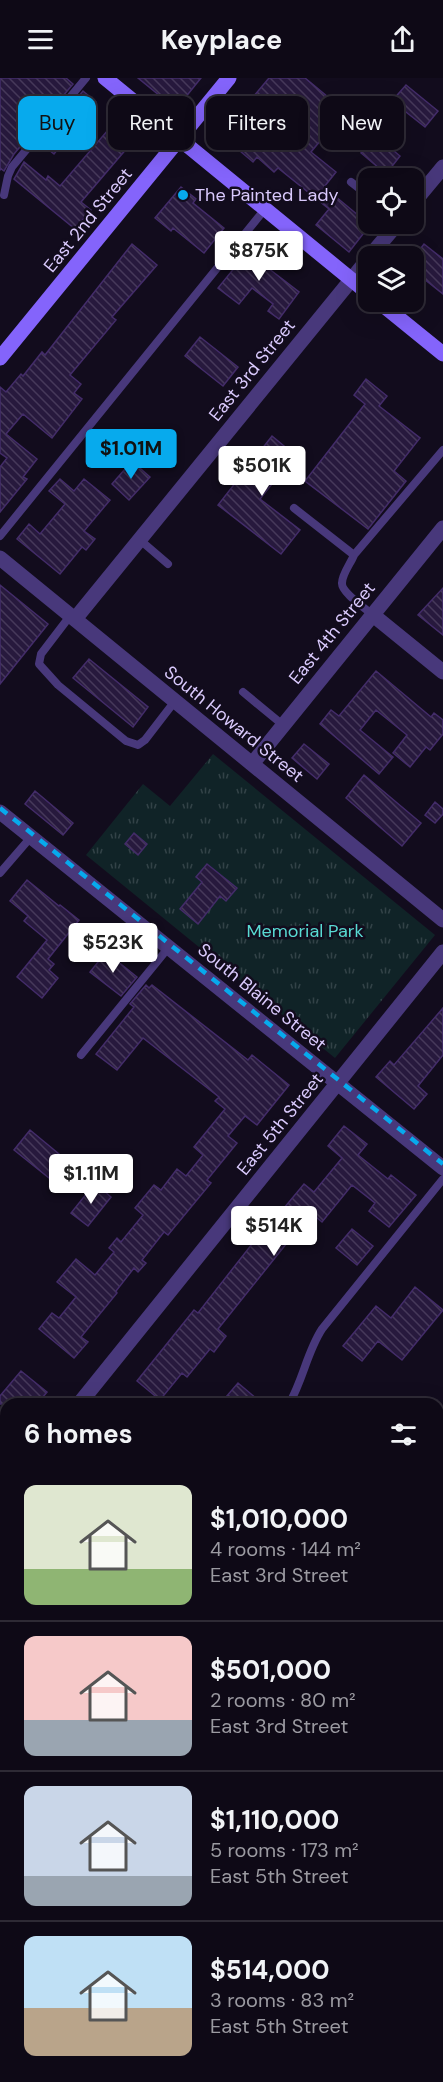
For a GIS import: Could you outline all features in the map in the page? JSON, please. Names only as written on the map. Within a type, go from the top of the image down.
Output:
[{"type":"street","points":[[105,78],[126,96]]},
{"type":"street","name":"East 2nd Street","points":[[194,121],[229,78]]},
{"type":"street","name":"East 2nd Street","points":[[0,358],[171,150]]},
{"type":"street","points":[[191,150],[358,285]]},
{"type":"street","points":[[424,190],[443,167]]},
{"type":"street","name":"East 3rd Street","points":[[378,246],[389,234]]},
{"type":"street","name":"East 3rd Street","points":[[72,618],[140,540],[358,270]]},
{"type":"street","points":[[391,312],[443,354]]},
{"type":"street","name":"East 4th Street","points":[[252,764],[443,528]]},
{"type":"street","name":"South Howard Street","points":[[0,558],[443,920]]},
{"type":"street","points":[[372,615],[443,672]]},
{"type":"street","name":"South Blaine Street","points":[[0,812],[443,1168]]},
{"type":"street","name":"East 5th Street","points":[[84,1398],[443,952]]},
{"type":"lane","points":[[4,195],[12,167],[86,78]]},
{"type":"lane","points":[[351,182],[358,187]]},
{"type":"lane","points":[[0,537],[265,209]]},
{"type":"lane","points":[[372,615],[346,592],[341,585],[342,580],[354,555],[443,450]]},
{"type":"lane","points":[[294,508],[354,555]]},
{"type":"lane","points":[[140,540],[168,564]]},
{"type":"lane","points":[[72,618],[41,654],[39,664],[58,685],[126,741],[138,745],[145,740],[175,701]]},
{"type":"lane","points":[[243,692],[283,725]]},
{"type":"lane","points":[[0,873],[31,837]]},
{"type":"lane","points":[[81,1054],[169,947]]},
{"type":"lane","points":[[292,1398],[316,1337],[443,1179]]},
{"type":"green space","name":"Memorial Park","points":[[213,754],[435,935],[335,1058],[86,855],[143,784],[170,806]]},
{"type":"building","points":[[0,78],[66,78],[73,84],[63,96],[18,96],[18,149],[4,171],[0,170]]},
{"type":"building","points":[[138,78],[201,78],[186,96],[160,96]]},
{"type":"building","points":[[269,78],[305,78],[327,96],[320,96],[320,141],[311,152],[336,172],[324,187],[358,215],[358,234],[363,234],[349,252],[316,225],[329,209],[278,168],[274,172],[257,157],[253,162],[239,150],[308,150],[308,96],[254,96]]},
{"type":"building","points":[[406,85],[438,111],[425,127],[404,110],[404,96],[396,96]]},
{"type":"building","points":[[83,91],[89,96],[79,96]]},
{"type":"building","points":[[108,130],[108,150],[125,150],[81,202],[91,210],[75,229],[14,179],[24,162],[46,180],[48,176],[60,186],[91,150],[96,150],[96,144]]},
{"type":"building","points":[[363,150],[393,150],[400,156],[391,168],[379,168],[361,153]]},
{"type":"building","points":[[181,187],[196,199],[193,203],[224,228],[204,253],[173,228],[171,231],[155,218]]},
{"type":"building","points":[[132,244],[157,265],[112,317],[116,320],[70,375],[81,384],[74,393],[82,399],[52,438],[23,414],[6,434],[37,459],[23,477],[27,479],[0,512],[0,467],[7,458],[0,453],[0,387],[6,392],[21,374],[23,376],[42,352],[45,355]]},
{"type":"building","points":[[424,244],[443,259],[443,294],[424,279]]},
{"type":"building","points":[[253,245],[274,261],[268,268],[299,292],[279,319],[268,311],[273,304],[252,288],[239,304],[218,288]]},
{"type":"building","points":[[200,337],[238,367],[223,386],[185,356]]},
{"type":"building","points":[[366,379],[387,396],[379,406],[420,438],[394,471],[406,481],[368,529],[305,481],[365,404],[354,395]]},
{"type":"building","points":[[272,436],[295,455],[260,499],[300,530],[281,554],[218,505]]},
{"type":"building","points":[[132,461],[150,477],[129,500],[112,484]]},
{"type":"building","points":[[60,479],[74,491],[84,479],[110,500],[84,531],[95,539],[86,550],[82,547],[60,574],[17,539],[29,524],[40,534],[65,504],[49,491]]},
{"type":"building","points":[[0,585],[48,624],[0,684]]},
{"type":"building","points":[[443,588],[443,635],[418,615]]},
{"type":"building","points":[[89,659],[148,707],[133,727],[73,678]]},
{"type":"building","points":[[376,671],[431,717],[434,713],[443,720],[443,734],[430,750],[426,747],[410,767],[393,753],[407,735],[376,710],[360,730],[393,757],[379,774],[320,724],[331,710],[339,716]]},
{"type":"building","points":[[304,744],[329,764],[317,779],[292,758]]},
{"type":"building","points":[[364,775],[421,823],[402,846],[346,798]]},
{"type":"building","points":[[35,791],[73,823],[63,835],[25,804]]},
{"type":"building","points":[[435,802],[443,809],[443,814],[435,823],[425,815]]},
{"type":"building","points":[[134,833],[147,844],[138,855],[125,844]]},
{"type":"building","points":[[207,864],[237,888],[226,901],[220,896],[198,924],[180,909],[202,882],[196,877]]},
{"type":"building","points":[[27,880],[79,920],[48,959],[54,964],[49,970],[58,978],[42,998],[17,977],[47,940],[24,921],[28,916],[10,901]]},
{"type":"building","points":[[106,952],[137,977],[121,996],[90,972]]},
{"type":"building","points":[[146,985],[149,988],[152,985],[248,1060],[252,1055],[289,1085],[257,1125],[245,1116],[228,1136],[237,1143],[207,1180],[211,1183],[168,1235],[164,1232],[142,1260],[146,1263],[138,1272],[134,1268],[81,1337],[88,1342],[74,1358],[39,1329],[52,1313],[59,1318],[76,1297],[57,1282],[76,1259],[95,1275],[114,1252],[109,1248],[117,1238],[121,1242],[143,1215],[135,1208],[154,1185],[161,1190],[177,1169],[186,1176],[203,1155],[194,1147],[225,1109],[215,1101],[219,1097],[143,1038],[117,1070],[96,1054],[134,1007],[130,1004]]},
{"type":"building","points":[[443,1008],[443,1055],[418,1086],[427,1094],[414,1109],[376,1077],[390,1061],[394,1065]]},
{"type":"building","points":[[344,1126],[367,1144],[358,1155],[388,1179],[391,1175],[416,1195],[389,1227],[369,1211],[375,1203],[352,1185],[322,1222],[311,1213],[218,1329],[226,1336],[214,1352],[210,1349],[187,1377],[182,1373],[162,1398],[158,1398],[137,1381],[194,1310],[198,1313],[277,1212],[279,1214],[304,1184],[314,1192],[342,1158],[328,1146]]},
{"type":"building","points":[[30,1130],[70,1163],[54,1182],[14,1150]]},
{"type":"building","points":[[95,1183],[111,1197],[88,1226],[71,1213]]},
{"type":"building","points":[[352,1229],[373,1246],[357,1265],[336,1248]]},
{"type":"building","points":[[415,1287],[443,1310],[402,1360],[378,1341],[362,1361],[343,1346],[376,1306],[391,1318]]},
{"type":"building","points":[[21,1371],[47,1392],[42,1398],[0,1398]]},
{"type":"building","points":[[238,1383],[256,1398],[225,1398]]},
{"type":"railway","points":[[0,808],[443,1164]]},
{"type":"place","name":"The Painted Lady","points":[[183,195]]}]
